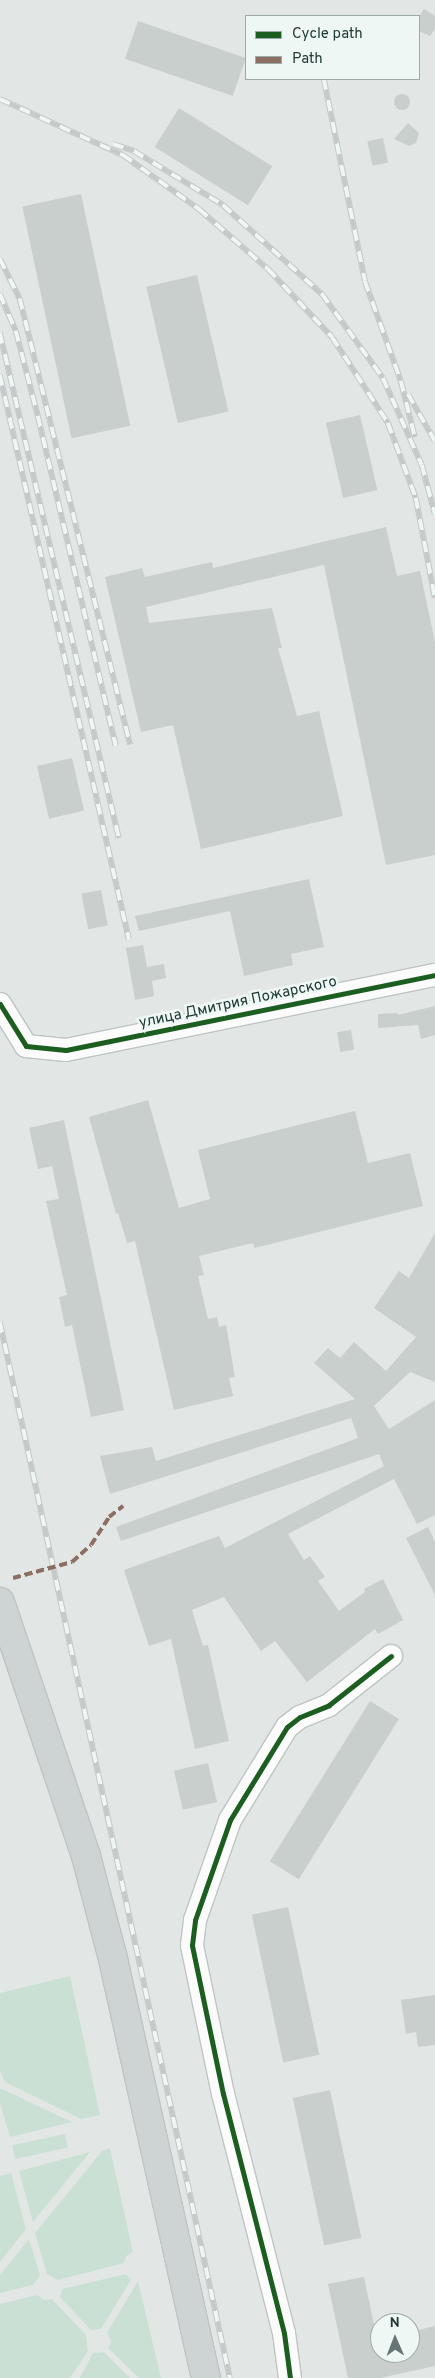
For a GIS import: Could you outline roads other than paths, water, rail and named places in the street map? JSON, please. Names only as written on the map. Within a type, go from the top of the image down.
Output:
[{"type":"main road","points":[[0,1602],[86,1856],[113,1958],[206,2378]]},
{"type":"street","name":"улица Дмитрия Пожарского","points":[[0,1004],[20,1041],[26,1046],[46,1050],[83,1048],[435,975]]},
{"type":"street","points":[[290,2378],[284,2333],[219,2075],[192,1945],[195,1920],[230,1820],[287,1727],[300,1717],[329,1705],[392,1656]]},
{"type":"railway","points":[[324,80],[365,281],[401,381],[415,437]]},
{"type":"railway","points":[[0,99],[123,155],[199,209],[268,269],[332,337],[388,423],[416,498],[435,598]]},
{"type":"railway","points":[[113,144],[134,151],[223,205],[322,294],[383,378],[422,465],[435,514]]},
{"type":"railway","points":[[0,259],[20,299],[130,745]]},
{"type":"railway","points":[[0,294],[16,331],[38,416],[116,746]]},
{"type":"railway","points":[[0,333],[119,838]]},
{"type":"railway","points":[[0,375],[129,939]]},
{"type":"railway","points":[[408,394],[435,441]]},
{"type":"railway","points":[[0,1322],[230,2378]]}]
